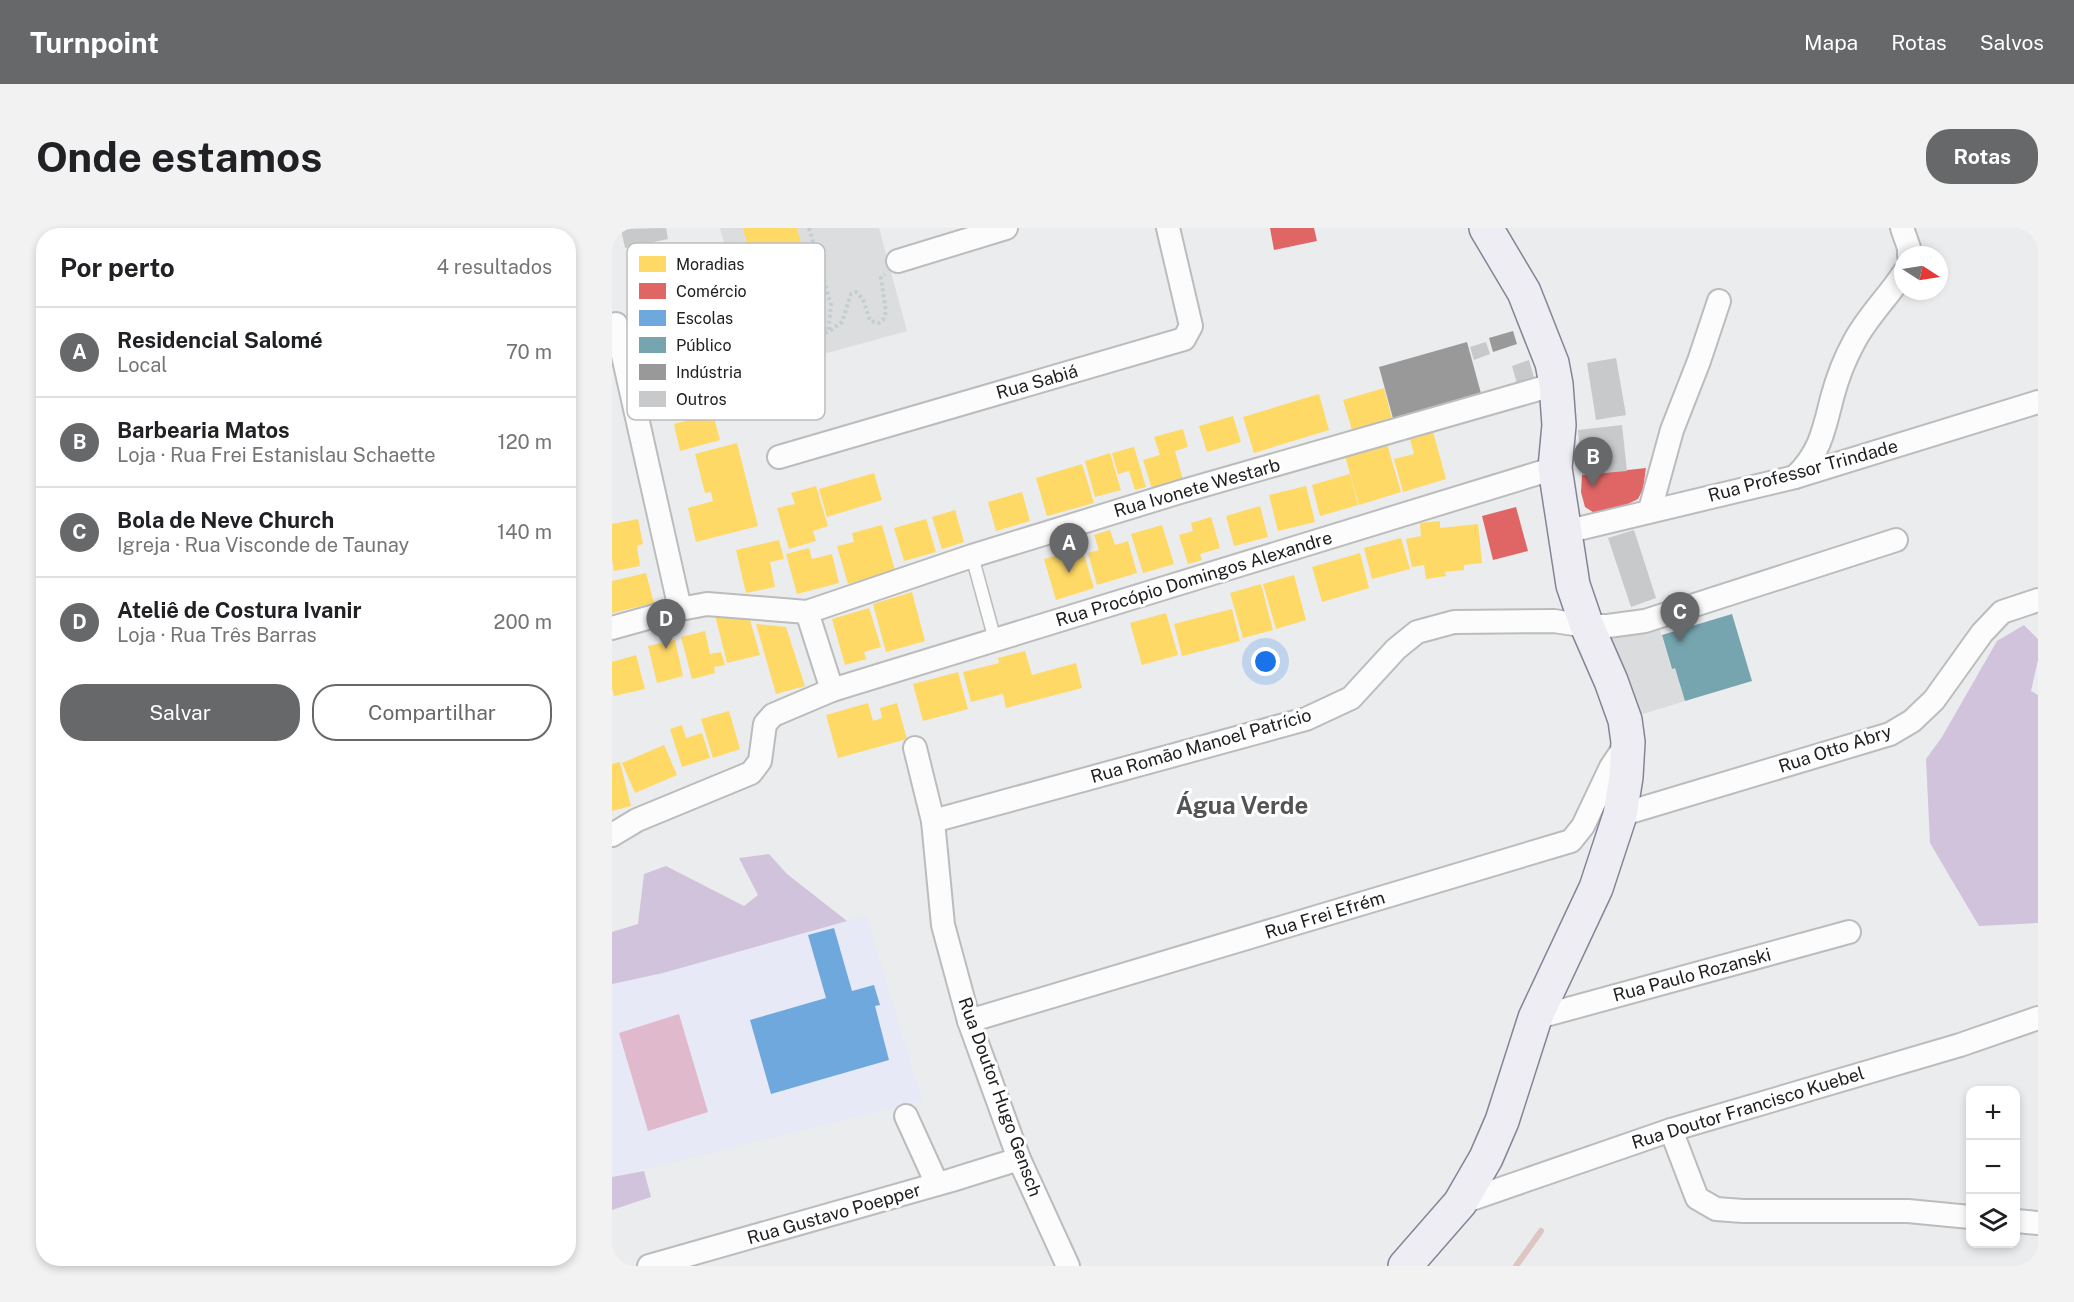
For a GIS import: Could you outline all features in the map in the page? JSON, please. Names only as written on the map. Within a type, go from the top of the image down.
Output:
[{"type":"main road","points":[[1405,1266],[1460,1203],[1486,1158],[1502,1121],[1535,1018],[1596,888],[1620,815],[1626,777],[1628,742],[1625,720],[1573,585],[1555,468],[1559,424],[1556,384],[1546,344],[1524,292],[1486,228]]},
{"type":"street","points":[[898,261],[1006,228]]},
{"type":"street","name":"Rua Sabiá","points":[[779,457],[1184,339],[1191,326],[1168,228]]},
{"type":"street","points":[[1902,228],[1908,246]]},
{"type":"street","points":[[1795,477],[1813,456],[1825,431],[1832,397],[1854,340],[1894,286]]},
{"type":"street","points":[[1650,510],[1671,430],[1699,361],[1719,301]]},
{"type":"street","points":[[616,324],[627,373]]},
{"type":"street","name":"Rua Ivonete Westarb","points":[[807,612],[972,556],[1180,492],[1556,384]]},
{"type":"street","name":"Rua Professor Trindade","points":[[1565,532],[1795,477],[2038,402]]},
{"type":"street","points":[[638,420],[680,609]]},
{"type":"street","name":"Rua Procópio Domingos Alexandre","points":[[612,836],[637,820],[751,773],[760,761],[765,724],[773,715],[832,690],[1555,468]]},
{"type":"street","name":"Rua Romão Manoel Patrício","points":[[933,821],[1306,719],[1351,698],[1396,649],[1417,632],[1454,622],[1554,621],[1587,626],[1608,626],[1645,621],[1896,540]]},
{"type":"street","name":"Rua Otto Abry","points":[[1620,815],[1890,734],[1912,721],[1934,700],[1982,633],[2002,612],[2038,600]]},
{"type":"street","points":[[612,628],[707,604],[807,612],[832,690]]},
{"type":"street","name":"Rua Frei Efrém","points":[[969,1021],[1571,841],[1583,826],[1611,767],[1628,742]]},
{"type":"street","name":"Rua Doutor Hugo Gensch","points":[[915,748],[933,821],[943,925],[969,1021],[1019,1159],[1068,1266]]},
{"type":"street","name":"Rua Paulo Rozanski","points":[[1535,1018],[1849,932]]},
{"type":"street","name":"Rua Doutor Francisco Kuebel","points":[[1460,1203],[1671,1130],[1960,1046],[2038,1018]]},
{"type":"street","points":[[906,1116],[937,1184]]},
{"type":"street","points":[[1671,1130],[1696,1198],[1716,1209],[1908,1211],[1966,1217]]},
{"type":"street","name":"Rua Gustavo Poepper","points":[[649,1266],[1019,1159]]},
{"type":"street","points":[[2020,1221],[2038,1223]]},
{"type":"lane","points":[[972,556],[995,640]]},
{"type":"path","points":[[809,228],[813,243]]},
{"type":"path","points":[[825,333],[842,322],[851,294],[856,292],[863,299],[870,321],[879,323],[883,320],[886,312],[881,278],[898,261]]},
{"type":"path","points":[[825,284],[831,305],[828,332]]},
{"type":"shaded area","points":[[720,228],[879,228],[907,331],[825,354],[825,243],[724,243]]},
{"type":"shaded area","points":[[1658,623],[1671,668],[1675,668],[1685,701],[1630,718],[1607,638]]},
{"type":"shaded area","points":[[2024,625],[2038,639],[2038,660],[2031,691],[2038,695],[2038,923],[1979,926],[1930,843],[1926,759],[1942,737],[1997,641]]},
{"type":"shaded area","points":[[769,854],[787,874],[847,921],[663,973],[612,984],[612,932],[638,924],[644,874],[666,866],[744,906],[758,895],[739,858]]},
{"type":"shaded area","points":[[866,915],[922,1101],[612,1177],[612,984],[663,973]]},
{"type":"shaded area","points":[[679,1014],[708,1112],[648,1131],[619,1033]]},
{"type":"shaded area","points":[[644,1171],[651,1197],[612,1210],[612,1177]]},
{"type":"building: Moradias","points":[[743,228],[797,228],[801,243],[747,243]]},
{"type":"building: Moradias","points":[[1384,388],[1392,419],[1352,430],[1343,400]]},
{"type":"building: Moradias","points":[[1319,394],[1329,430],[1254,453],[1243,417]]},
{"type":"building: Moradias","points":[[1233,416],[1241,442],[1207,452],[1199,426]]},
{"type":"building: Moradias","points":[[690,420],[715,420],[720,440],[680,451],[674,424]]},
{"type":"building: Moradias","points":[[1432,428],[1446,479],[1403,492],[1394,459],[1414,454],[1409,435]]},
{"type":"building: Moradias","points":[[1183,429],[1188,447],[1175,451],[1183,480],[1152,489],[1143,460],[1160,455],[1154,437]]},
{"type":"building: Moradias","points":[[737,443],[758,526],[696,542],[688,508],[713,501],[711,492],[705,493],[695,454]]},
{"type":"building: Moradias","points":[[1387,444],[1401,492],[1359,505],[1345,456]]},
{"type":"building: Moradias","points":[[1134,447],[1146,487],[1135,490],[1129,471],[1118,474],[1112,453]]},
{"type":"building: Moradias","points":[[1110,453],[1121,490],[1095,497],[1085,461]]},
{"type":"building: Moradias","points":[[1082,464],[1094,503],[1047,516],[1036,478]]},
{"type":"building: Moradias","points":[[874,473],[882,500],[827,517],[819,489]]},
{"type":"building: Moradias","points":[[1350,474],[1358,505],[1320,516],[1312,485]]},
{"type":"building: Moradias","points":[[816,486],[828,526],[813,531],[816,541],[789,549],[777,508],[795,504],[791,493]]},
{"type":"building: Moradias","points":[[1306,486],[1315,522],[1278,531],[1269,495]]},
{"type":"building: Moradias","points":[[1022,492],[1030,521],[996,531],[988,502]]},
{"type":"building: Moradias","points":[[1260,506],[1268,537],[1234,546],[1226,516]]},
{"type":"building: Moradias","points":[[955,510],[964,542],[942,549],[932,517]]},
{"type":"building: Moradias","points":[[1211,517],[1220,548],[1200,554],[1202,560],[1188,564],[1179,535],[1193,531],[1191,523]]},
{"type":"building: Moradias","points":[[638,519],[643,544],[637,546],[640,566],[614,571],[612,524]]},
{"type":"building: Moradias","points":[[926,519],[936,552],[904,561],[894,528]]},
{"type":"building: Moradias","points":[[1440,521],[1440,528],[1478,524],[1482,563],[1464,565],[1464,570],[1445,572],[1446,576],[1426,579],[1424,565],[1412,567],[1406,539],[1421,536],[1420,523]]},
{"type":"building: Moradias","points":[[882,525],[895,570],[848,584],[837,546],[854,542],[852,533]]},
{"type":"building: Moradias","points":[[1162,525],[1174,564],[1143,573],[1131,534]]},
{"type":"building: Moradias","points":[[1110,530],[1115,545],[1128,541],[1137,573],[1097,585],[1088,553],[1099,550],[1094,535]]},
{"type":"building: Moradias","points":[[1401,538],[1410,569],[1372,579],[1364,548]]},
{"type":"building: Moradias","points":[[779,540],[784,559],[770,562],[775,587],[746,593],[736,550]]},
{"type":"building: Moradias","points":[[809,548],[812,559],[832,554],[839,583],[797,594],[786,554]]},
{"type":"building: Moradias","points":[[1082,548],[1094,588],[1056,600],[1044,559]]},
{"type":"building: Moradias","points":[[1360,553],[1369,588],[1322,602],[1312,567]]},
{"type":"building: Moradias","points":[[646,573],[654,603],[612,613],[612,581]]},
{"type":"building: Moradias","points":[[1294,575],[1306,620],[1276,629],[1263,584]]},
{"type":"building: Moradias","points":[[1261,584],[1273,630],[1243,638],[1230,593]]},
{"type":"building: Moradias","points":[[912,592],[925,641],[886,652],[873,604]]},
{"type":"building: Moradias","points":[[869,608],[881,647],[864,652],[866,659],[845,665],[832,619]]},
{"type":"building: Moradias","points":[[1232,609],[1240,641],[1182,656],[1174,624]]},
{"type":"building: Moradias","points":[[1166,613],[1178,655],[1142,665],[1130,623]]},
{"type":"building: Moradias","points":[[715,615],[750,620],[760,655],[727,663]]},
{"type":"building: Moradias","points":[[756,624],[786,627],[805,686],[776,694]]},
{"type":"building: Moradias","points":[[705,631],[710,654],[721,652],[725,665],[714,667],[715,673],[692,679],[681,637]]},
{"type":"building: Moradias","points":[[675,640],[683,676],[657,683],[648,646]]},
{"type":"building: Moradias","points":[[1025,651],[1032,675],[1076,663],[1082,688],[1006,708],[1003,694],[971,702],[963,672],[999,663],[998,658]]},
{"type":"building: Moradias","points":[[636,655],[645,689],[614,696],[612,662]]},
{"type":"building: Moradias","points":[[958,672],[968,709],[923,721],[913,684]]},
{"type":"building: Moradias","points":[[868,703],[873,721],[882,718],[880,708],[897,703],[907,739],[838,758],[826,715]]},
{"type":"building: Moradias","points":[[729,711],[740,749],[713,758],[701,719]]},
{"type":"building: Moradias","points":[[682,725],[686,738],[702,733],[710,758],[682,767],[670,729]]},
{"type":"building: Moradias","points":[[664,745],[677,775],[635,793],[622,763]]},
{"type":"building: Moradias","points":[[620,762],[631,806],[612,811],[612,764]]},
{"type":"building: Comércio","points":[[1270,228],[1314,228],[1317,241],[1274,250]]},
{"type":"building: Comércio","points":[[1646,468],[1643,489],[1638,499],[1611,512],[1596,514],[1585,507],[1581,492],[1582,475]]},
{"type":"building: Comércio","points":[[1516,507],[1528,551],[1493,560],[1482,516]]},
{"type":"building: Escolas","points":[[834,928],[852,991],[874,985],[880,1005],[875,1006],[889,1060],[771,1094],[750,1020],[826,998],[808,935]]},
{"type":"building: Público","points":[[1732,614],[1752,681],[1685,701],[1662,635]]},
{"type":"building: Indústria","points":[[1513,331],[1517,344],[1493,352],[1489,338]]},
{"type":"building: Indústria","points":[[1467,342],[1482,397],[1394,422],[1379,367]]},
{"type":"building: Outros","points":[[666,228],[668,239],[649,243],[627,243],[625,248],[621,229]]},
{"type":"building: Outros","points":[[1486,342],[1490,354],[1474,360],[1470,347]]},
{"type":"building: Outros","points":[[1616,358],[1626,415],[1596,420],[1587,363]]},
{"type":"building: Outros","points":[[1529,360],[1535,381],[1518,387],[1512,366]]},
{"type":"building: Outros","points":[[1622,425],[1627,471],[1582,475],[1578,430]]},
{"type":"building: Outros","points":[[1634,530],[1656,598],[1631,607],[1608,538]]},
{"type":"waterway","points":[[1516,1266],[1541,1231]]},
{"type":"place","name":"Barbearia Matos","points":[[1593,487]]},
{"type":"place","name":"Residencial Salomé","points":[[1069,573]]},
{"type":"place","name":"Bola de Neve Church","points":[[1680,642]]},
{"type":"place","name":"Ateliê de Costura Ivanir","points":[[666,649]]},
{"type":"district","name":"Água Verde","points":[[1242,806]]}]
